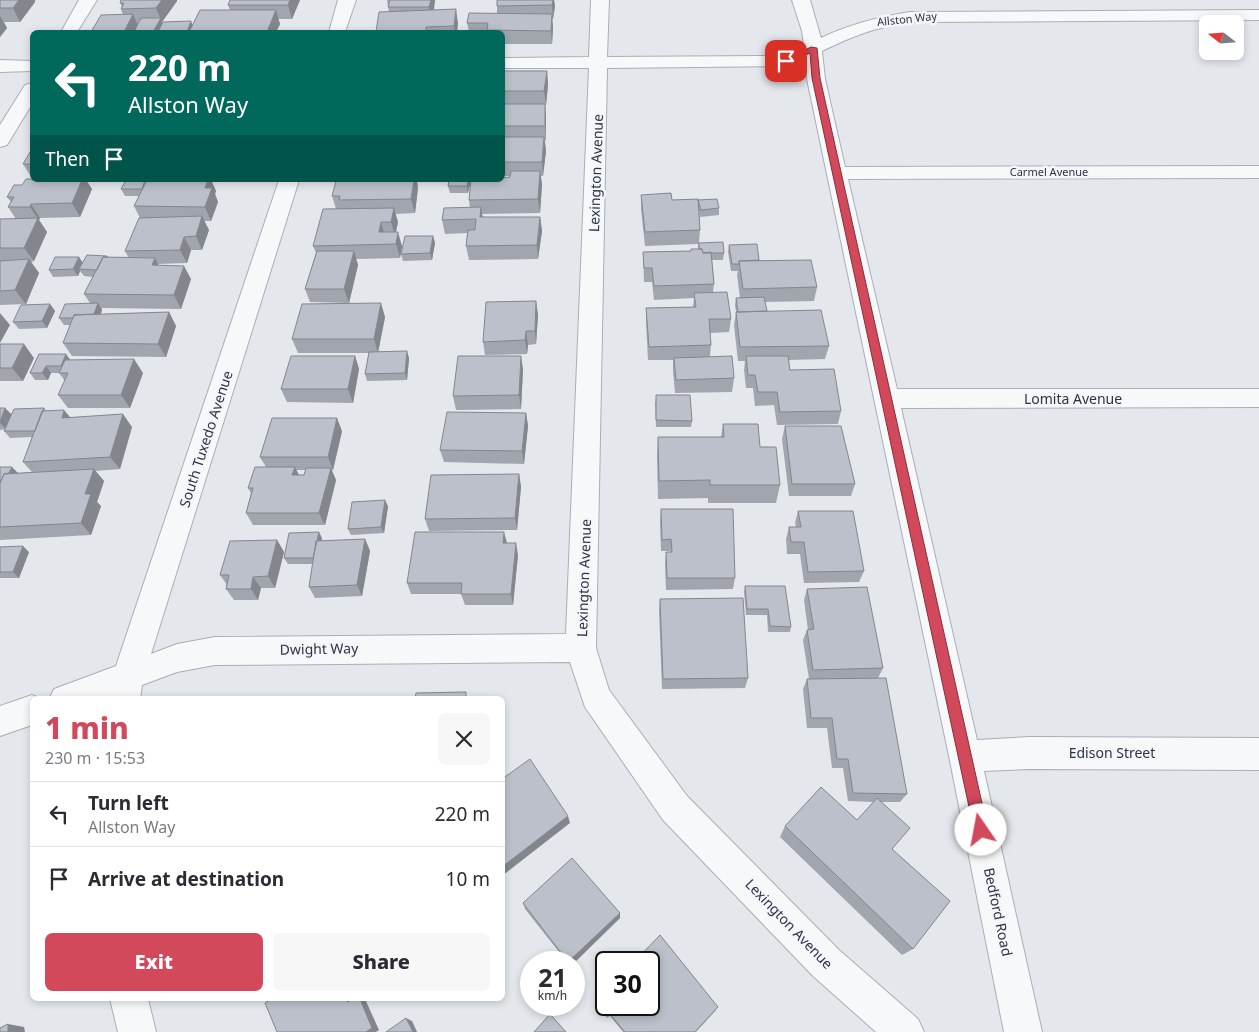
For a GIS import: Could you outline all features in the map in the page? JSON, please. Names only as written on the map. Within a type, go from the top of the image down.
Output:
[{"type":"street","points":[[70,30],[88,0]]},
{"type":"street","points":[[337,30],[347,0]]},
{"type":"street","name":"Lexington Avenue","points":[[600,0],[600,62],[581,648],[596,697],[676,808],[826,963],[904,1032]]},
{"type":"street","name":"Bedford Road","points":[[801,0],[811,31],[816,78],[965,756],[1023,1032]]},
{"type":"street","name":"Allston Way","points":[[505,63],[786,61],[849,31],[873,23],[910,17],[1259,15]]},
{"type":"street","points":[[0,66],[30,66]]},
{"type":"street","points":[[0,141],[30,92]]},
{"type":"street","name":"Carmel Avenue","points":[[838,173],[1259,172]]},
{"type":"street","name":"South Tuxedo Avenue","points":[[126,688],[288,182]]},
{"type":"street","name":"Lomita Avenue","points":[[887,399],[1259,398]]},
{"type":"street","name":"Dwight Way","points":[[82,696],[126,688],[177,658],[216,651],[581,648]]},
{"type":"street","points":[[0,722],[30,711]]},
{"type":"street","name":"Edison Street","points":[[965,756],[1029,753],[1259,754]]},
{"type":"street","points":[[129,1001],[137,1032]]},
{"type":"building","points":[[0,0],[19,0],[13,8],[0,8]]},
{"type":"building","points":[[121,0],[162,0],[156,8],[121,9],[124,3],[120,3]]},
{"type":"building","points":[[230,0],[290,0],[288,5],[228,5]]},
{"type":"building","points":[[390,0],[431,0],[429,7],[388,7]]},
{"type":"building","points":[[497,0],[553,0],[552,5],[497,6]]},
{"type":"building","points":[[456,9],[454,26],[426,27],[426,30],[376,30],[379,12]]},
{"type":"building","points":[[200,10],[276,10],[268,30],[190,30]]},
{"type":"building","points":[[469,13],[552,14],[551,31],[487,30],[488,23],[467,23]]},
{"type":"building","points":[[133,14],[125,30],[92,30],[101,15]]},
{"type":"building","points":[[141,18],[161,18],[154,30],[135,30]]},
{"type":"building","points":[[191,21],[188,30],[159,30],[163,22]]},
{"type":"building","points":[[505,71],[547,71],[544,91],[505,91]]},
{"type":"building","points":[[505,104],[545,104],[545,126],[505,126]]},
{"type":"building","points":[[505,137],[544,137],[542,162],[505,162]]},
{"type":"building","points":[[30,152],[30,164],[23,164]]},
{"type":"building","points":[[511,171],[540,171],[538,199],[469,200],[471,182],[505,182],[505,178],[510,177]]},
{"type":"building","points":[[26,179],[30,179],[30,182],[81,182],[72,203],[31,204],[30,207],[8,207],[14,197],[7,197],[14,185],[22,185]]},
{"type":"building","points":[[125,182],[144,182],[142,189],[121,189]]},
{"type":"building","points":[[146,182],[207,182],[205,188],[212,188],[205,207],[134,206]]},
{"type":"building","points":[[336,182],[414,182],[411,199],[339,200],[340,196],[332,196]]},
{"type":"building","points":[[449,182],[468,182],[467,186],[448,186]]},
{"type":"building","points":[[671,193],[672,200],[698,199],[700,230],[645,232],[641,195]]},
{"type":"building","points":[[717,199],[719,208],[701,210],[698,200]]},
{"type":"building","points":[[481,207],[480,217],[540,217],[537,245],[466,246],[468,230],[475,230],[476,219],[442,220],[444,208]]},
{"type":"building","points":[[394,208],[391,222],[381,222],[379,232],[398,232],[396,244],[313,246],[323,209]]},
{"type":"building","points":[[202,216],[196,236],[184,237],[180,250],[125,251],[139,218]]},
{"type":"building","points":[[38,218],[24,248],[0,248],[0,219]]},
{"type":"building","points":[[405,236],[433,236],[430,253],[401,254]]},
{"type":"building","points":[[723,242],[724,253],[703,253],[702,249],[699,249],[699,243]]},
{"type":"building","points":[[757,244],[759,260],[739,261],[739,264],[732,264],[729,245]]},
{"type":"building","points":[[691,249],[702,249],[703,253],[711,252],[714,284],[654,286],[652,268],[644,268],[643,252],[691,251]]},
{"type":"building","points":[[317,251],[354,251],[344,289],[305,289]]},
{"type":"building","points":[[87,255],[107,257],[103,257],[97,270],[79,269]]},
{"type":"building","points":[[55,257],[79,257],[73,269],[49,270]]},
{"type":"building","points":[[103,257],[155,258],[152,265],[184,266],[174,295],[84,294]]},
{"type":"building","points":[[29,259],[15,290],[0,291],[0,261]]},
{"type":"building","points":[[811,260],[817,287],[743,289],[739,261]]},
{"type":"building","points":[[727,292],[731,319],[709,319],[711,345],[649,347],[646,308],[696,307],[694,293]]},
{"type":"building","points":[[764,297],[767,311],[738,312],[736,298]]},
{"type":"building","points":[[536,301],[535,331],[526,331],[525,340],[483,342],[486,302]]},
{"type":"building","points":[[98,303],[94,314],[74,315],[73,318],[59,318],[65,304]]},
{"type":"building","points":[[381,303],[374,339],[292,339],[302,304]]},
{"type":"building","points":[[50,304],[42,321],[13,322],[21,305]]},
{"type":"building","points":[[821,310],[829,346],[740,347],[736,312]]},
{"type":"building","points":[[169,312],[158,344],[63,343],[74,315]]},
{"type":"building","points":[[0,344],[24,344],[12,368],[0,368]]},
{"type":"building","points":[[407,351],[405,373],[365,374],[369,352]]},
{"type":"building","points":[[39,354],[66,354],[61,366],[46,366],[42,373],[30,373]]},
{"type":"building","points":[[291,356],[355,356],[348,389],[281,389]]},
{"type":"building","points":[[458,356],[521,356],[519,395],[453,396]]},
{"type":"building","points":[[732,356],[734,378],[676,380],[674,358]]},
{"type":"building","points":[[746,356],[788,356],[790,370],[834,369],[841,411],[780,412],[777,392],[758,392],[755,375],[748,375]]},
{"type":"building","points":[[134,359],[121,395],[58,395],[68,373],[59,373],[65,360]]},
{"type":"building","points":[[656,395],[690,395],[692,421],[656,420]]},
{"type":"building","points":[[0,408],[5,408],[0,422]]},
{"type":"building","points":[[44,408],[35,431],[4,431],[14,409]]},
{"type":"building","points":[[64,410],[62,418],[123,414],[110,457],[23,462],[42,411]]},
{"type":"building","points":[[447,412],[526,413],[522,451],[440,450]]},
{"type":"building","points":[[272,418],[337,418],[328,457],[260,457]]},
{"type":"building","points":[[723,424],[758,424],[760,447],[776,447],[780,485],[710,485],[710,480],[659,481],[658,437],[724,437]]},
{"type":"building","points":[[785,426],[841,426],[855,484],[792,484]]},
{"type":"building","points":[[0,467],[12,467],[9,473],[4,474],[0,483]]},
{"type":"building","points":[[255,467],[295,467],[292,475],[304,475],[306,468],[331,468],[319,513],[246,513],[253,488],[248,488]]},
{"type":"building","points":[[94,469],[85,494],[91,494],[81,523],[0,527],[0,483],[4,474]]},
{"type":"building","points":[[519,474],[515,518],[425,519],[431,475]]},
{"type":"building","points":[[385,500],[381,527],[348,529],[352,502]]},
{"type":"building","points":[[661,509],[733,509],[735,578],[667,578],[666,552],[672,552],[671,539],[662,540]]},
{"type":"building","points":[[798,511],[853,511],[864,571],[808,572],[804,542],[791,542],[789,527],[801,527]]},
{"type":"building","points":[[319,532],[313,558],[284,558],[289,533]]},
{"type":"building","points":[[415,532],[504,532],[503,543],[516,543],[511,594],[461,594],[462,583],[407,583]]},
{"type":"building","points":[[365,539],[357,585],[309,587],[316,541]]},
{"type":"building","points":[[277,540],[268,576],[253,577],[251,589],[226,589],[229,575],[220,575],[230,541]]},
{"type":"building","points":[[23,546],[13,572],[0,572],[0,547]]},
{"type":"building","points":[[745,586],[785,586],[791,627],[770,626],[768,609],[747,609]]},
{"type":"building","points":[[867,587],[883,668],[813,670],[807,630],[814,629],[807,589]]},
{"type":"building","points":[[743,598],[748,678],[663,679],[660,599]]},
{"type":"building","points":[[886,678],[907,794],[853,793],[848,759],[837,759],[832,718],[811,718],[807,679]]},
{"type":"building","points":[[466,692],[466,696],[416,696],[416,693]]},
{"type":"building","points":[[530,759],[568,816],[505,865],[505,777]]},
{"type":"building","points":[[821,787],[857,820],[877,798],[910,828],[892,849],[950,901],[913,949],[785,826]]},
{"type":"building","points":[[572,858],[620,913],[580,951],[560,951],[523,903]]},
{"type":"building","points":[[660,935],[718,1007],[695,1032],[625,1032],[612,1016],[660,1016],[660,951],[645,951]]},
{"type":"building","points":[[268,1001],[361,1001],[372,1028],[366,1032],[277,1032],[265,1003]]},
{"type":"building","points":[[548,1016],[552,1016],[566,1032],[534,1032]]},
{"type":"building","points":[[406,1018],[413,1032],[386,1032]]},
{"type":"building","points":[[8,1024],[8,1032],[0,1032],[0,1028]]},
{"type":"route","points":[[786,61],[813,48],[816,78],[981,830]]}]
